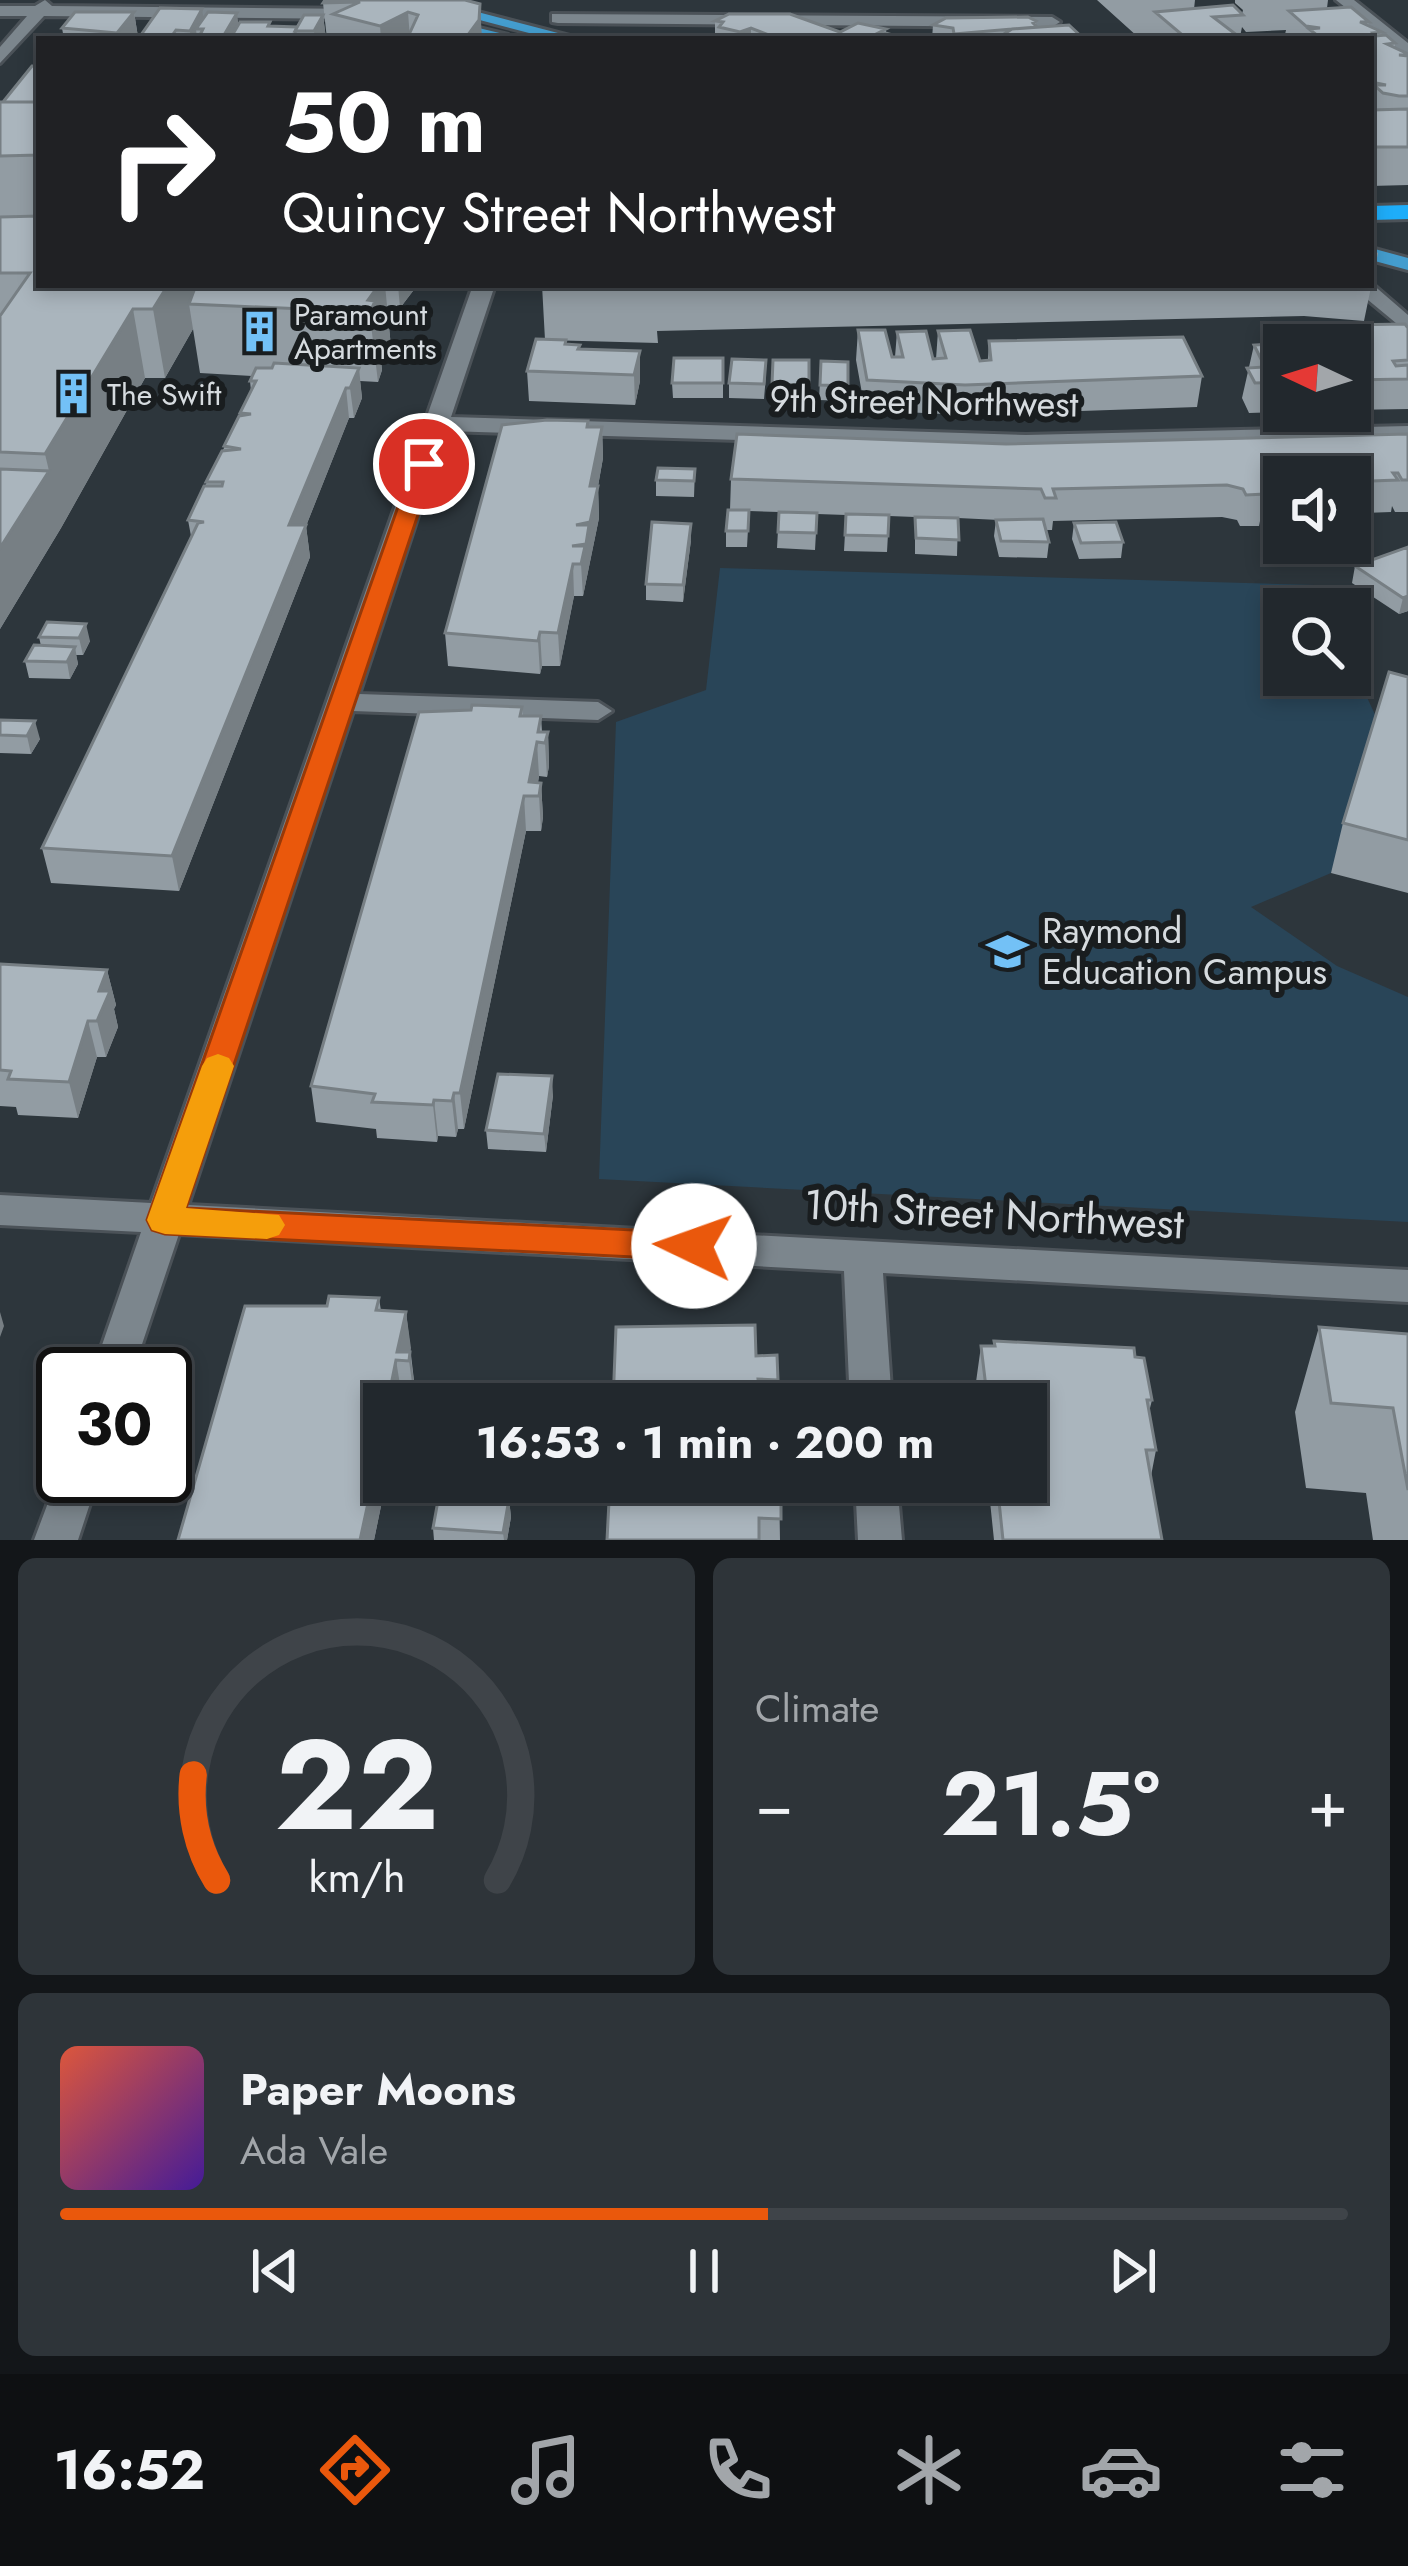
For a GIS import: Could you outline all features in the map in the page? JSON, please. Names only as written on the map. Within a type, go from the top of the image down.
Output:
[{"type":"highway","points":[[1374,213],[1408,212]]},
{"type":"main road","points":[[340,0],[491,36]]},
{"type":"main road","points":[[394,10],[560,26]]},
{"type":"main road","points":[[1374,238],[1408,246]]},
{"type":"main road","points":[[1374,255],[1408,264]]},
{"type":"street","points":[[1028,0],[1067,36]]},
{"type":"street","points":[[1343,0],[1408,52]]},
{"type":"street","points":[[0,58],[44,6]]},
{"type":"street","points":[[0,11],[44,6],[394,10]]},
{"type":"street","points":[[560,26],[1052,22]]},
{"type":"street","points":[[121,1347],[483,288]]},
{"type":"street","points":[[1364,288],[1408,326]]},
{"type":"street","name":"9th Street Northwest","points":[[438,424],[1026,442],[1408,433]]},
{"type":"street","points":[[344,702],[598,711]]},
{"type":"street","name":"10th Street Northwest","points":[[0,1210],[1408,1286]]},
{"type":"street","points":[[862,1255],[871,1383]]},
{"type":"street","points":[[56,1540],[69,1503]]},
{"type":"street","points":[[878,1503],[880,1540]]},
{"type":"shaded area","name":"Raymond Education Campus","points":[[720,568],[1315,585],[1263,588],[1263,696],[1366,696],[1378,721],[1331,873],[1251,907],[1337,966],[1408,997],[1408,1222],[599,1179],[616,722],[706,690]]},
{"type":"building","points":[[325,0],[465,0],[480,4],[479,20],[467,36],[408,36],[418,15],[408,12],[380,26],[333,14],[360,2],[323,3]]},
{"type":"building","points":[[1233,5],[1243,15],[1213,17],[1238,36],[1183,36],[1155,12]]},
{"type":"building","points":[[1351,7],[1369,22],[1360,22],[1382,32],[1373,33],[1376,36],[1386,35],[1395,43],[1387,44],[1408,54],[1399,55],[1408,56],[1408,96],[1383,93],[1374,85],[1386,85],[1374,83],[1374,36],[1318,36],[1309,29],[1320,28],[1306,26],[1289,11]]},
{"type":"building","points":[[160,8],[202,9],[190,31],[141,35]]},
{"type":"building","points":[[75,12],[134,12],[117,33],[62,28]]},
{"type":"building","points":[[208,12],[237,13],[224,35],[200,35],[203,29],[196,29]]},
{"type":"building","points":[[729,14],[790,14],[840,32],[858,23],[886,29],[872,36],[771,36],[751,28],[740,32],[719,27],[723,22],[715,21]]},
{"type":"building","points":[[304,15],[323,15],[314,31],[295,31]]},
{"type":"building","points":[[1028,17],[1037,27],[954,34],[953,28],[933,25],[946,18]]},
{"type":"building","points":[[240,22],[297,27],[296,36],[232,36]]},
{"type":"building","points":[[1069,25],[1081,36],[1001,36],[1012,29]]},
{"type":"building","points":[[32,66],[36,66],[36,102],[3,102]]},
{"type":"building","points":[[0,102],[36,102],[36,155],[0,156]]},
{"type":"building","points":[[1408,109],[1408,147],[1374,147],[1374,110]]},
{"type":"building","points":[[36,216],[36,288],[166,288],[153,309],[133,309],[45,454],[0,452],[0,316],[30,273],[0,273],[0,217]]},
{"type":"building","points":[[195,288],[377,288],[368,300],[375,301],[370,312],[189,304]]},
{"type":"building","points":[[1405,324],[1408,328],[1408,360],[1393,361],[1396,366],[1408,365],[1408,379],[1371,380],[1371,325]]},
{"type":"building","points":[[858,330],[885,330],[892,357],[903,357],[897,332],[926,331],[933,359],[946,358],[938,331],[970,330],[980,361],[991,360],[989,341],[1183,337],[1202,376],[965,385],[867,380]]},
{"type":"building","points":[[536,339],[566,340],[565,344],[580,345],[578,349],[640,351],[634,375],[527,371]]},
{"type":"building","points":[[674,358],[723,358],[723,383],[672,383]]},
{"type":"building","points":[[732,359],[766,360],[764,384],[729,383]]},
{"type":"building","points":[[773,360],[809,360],[809,385],[772,384]]},
{"type":"building","points":[[821,361],[848,362],[848,386],[820,385]]},
{"type":"building","points":[[274,363],[359,368],[346,388],[289,525],[306,525],[172,856],[42,848],[198,523],[204,522],[188,520],[204,486],[222,486],[223,482],[206,482],[222,451],[241,449],[224,446],[239,416],[251,414],[240,413],[256,381],[250,381],[256,368],[272,368]]},
{"type":"building","points":[[1263,367],[1263,383],[1255,383],[1247,368]]},
{"type":"building","points":[[588,421],[587,427],[602,427],[590,486],[598,486],[590,522],[576,525],[589,525],[586,544],[572,546],[585,546],[581,564],[573,564],[558,633],[540,632],[538,641],[445,633],[502,425]]},
{"type":"building","points":[[737,434],[1006,444],[1408,434],[1408,480],[1393,473],[1398,480],[1371,481],[1371,456],[1263,456],[1263,494],[1246,495],[1243,489],[1227,485],[1053,489],[1056,498],[1045,498],[1041,489],[731,479]]},
{"type":"building","points":[[658,468],[695,469],[694,481],[656,480]]},
{"type":"building","points":[[0,469],[49,471],[0,548]]},
{"type":"building","points":[[728,510],[749,510],[748,531],[726,531]]},
{"type":"building","points":[[779,512],[817,513],[816,533],[778,532]]},
{"type":"building","points":[[846,514],[889,515],[888,536],[845,535]]},
{"type":"building","points":[[915,517],[958,518],[959,540],[916,538]]},
{"type":"building","points":[[1043,519],[1049,542],[1001,541],[996,520]]},
{"type":"building","points":[[652,522],[691,524],[683,585],[646,584]]},
{"type":"building","points":[[1116,522],[1123,542],[1081,543],[1074,523]]},
{"type":"building","points":[[1408,547],[1408,596],[1403,598],[1355,566]]},
{"type":"building","points":[[47,622],[86,624],[79,638],[39,637]]},
{"type":"building","points":[[34,645],[75,647],[67,662],[25,661]]},
{"type":"building","points":[[1389,672],[1408,677],[1408,840],[1343,823]]},
{"type":"building","points":[[472,705],[522,707],[520,716],[541,716],[538,732],[548,732],[545,743],[537,742],[529,782],[541,783],[539,796],[524,796],[460,1093],[454,1093],[452,1101],[434,1100],[433,1105],[372,1102],[375,1094],[311,1086],[419,712],[471,710]]},
{"type":"building","points":[[0,720],[35,721],[27,736],[0,735]]},
{"type":"building","points":[[0,964],[107,970],[99,991],[110,991],[97,1021],[88,1021],[69,1082],[8,1079],[11,1071],[0,1070]]},
{"type":"building","points":[[498,1074],[552,1076],[544,1134],[486,1130]]},
{"type":"building","points":[[329,1296],[379,1298],[376,1310],[406,1312],[397,1352],[410,1352],[409,1361],[396,1360],[391,1383],[363,1383],[363,1503],[368,1503],[360,1540],[178,1540],[245,1306],[327,1306]]},
{"type":"building","points":[[755,1325],[756,1356],[777,1355],[778,1380],[614,1383],[616,1327]]},
{"type":"building","points":[[1319,1327],[1408,1334],[1408,1490],[1393,1408],[1331,1403]]},
{"type":"building","points":[[994,1341],[1134,1348],[1135,1357],[1144,1358],[1156,1450],[1146,1450],[1162,1540],[1003,1540],[999,1503],[1047,1503],[1047,1383],[985,1383],[981,1346],[995,1346]]},
{"type":"building","points":[[438,1503],[508,1503],[503,1533],[433,1528]]},
{"type":"building","points":[[609,1503],[781,1503],[781,1519],[759,1518],[759,1540],[607,1540]]},
{"type":"slow traffic","points":[[218,1066],[165,1220],[267,1225]]},
{"type":"place","name":"Paramount Apartments","points":[[260,331]]},
{"type":"place","name":"The Swift","points":[[73,394]]},
{"type":"place","name":"Raymond Education Campus","points":[[1008,951]]},
{"type":"route","points":[[424,464],[165,1220],[694,1246]]}]
